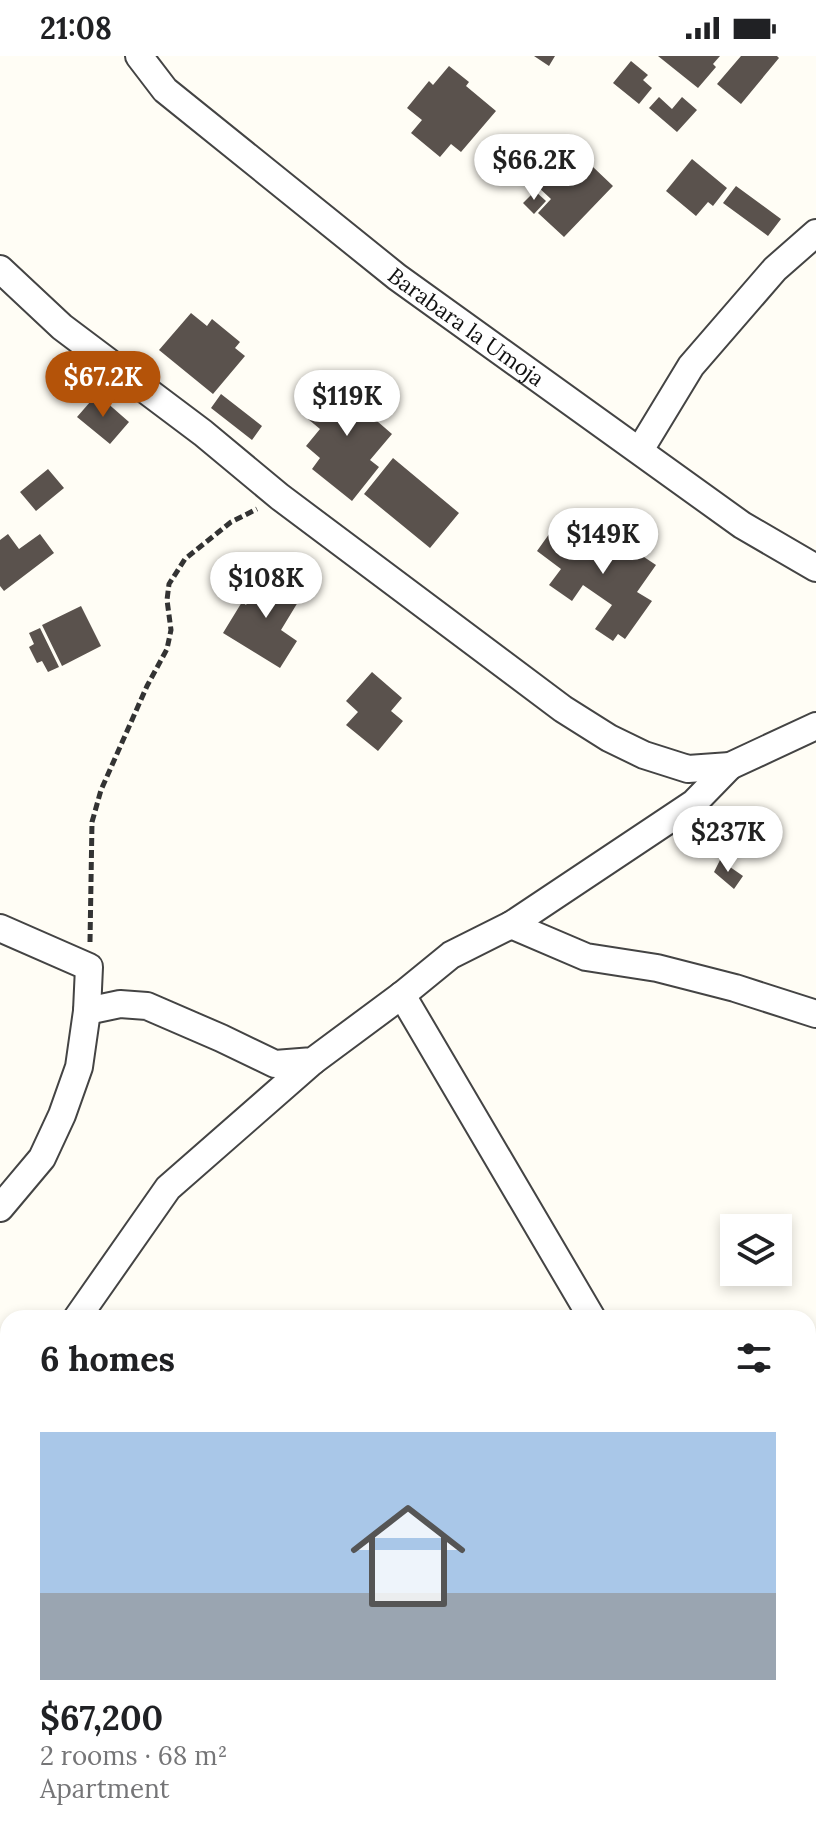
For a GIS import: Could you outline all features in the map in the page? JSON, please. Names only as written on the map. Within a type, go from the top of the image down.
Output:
[{"type":"street","name":"Barabara la Umoja","points":[[139,56],[165,90],[397,277],[742,525],[816,568]]},
{"type":"street","points":[[640,450],[691,366],[775,269],[816,233]]},
{"type":"street","points":[[0,269],[62,327],[203,433],[280,497],[563,709],[609,738],[644,755],[688,769],[730,766]]},
{"type":"street","points":[[83,1310],[168,1188],[313,1061],[451,955],[511,925],[694,803],[730,766],[816,726]]},
{"type":"street","points":[[511,925],[586,957],[657,968],[735,988],[816,1014]]},
{"type":"street","points":[[0,928],[89,967],[79,1067],[62,1115],[42,1158],[0,1208]]},
{"type":"street","points":[[402,995],[587,1310]]},
{"type":"street","points":[[87,1011],[120,1004],[147,1006],[275,1064],[313,1061]]},
{"type":"path","points":[[89,967],[92,822],[101,790],[147,686],[167,649],[171,630],[167,600],[169,584],[185,559],[231,522],[280,497]]},
{"type":"building","points":[[534,56],[555,56],[549,66]]},
{"type":"building","points":[[658,56],[720,56],[713,64],[716,67],[698,88]]},
{"type":"building","points":[[741,56],[779,58],[741,104],[717,84]]},
{"type":"building","points":[[631,61],[648,75],[643,80],[652,88],[639,104],[613,83]]},
{"type":"building","points":[[449,66],[469,82],[466,86],[496,111],[461,152],[451,144],[440,157],[411,133],[422,120],[407,108],[429,81],[433,85]]},
{"type":"building","points":[[659,97],[672,109],[682,97],[697,110],[677,132],[649,108]]},
{"type":"building","points":[[573,148],[613,186],[564,237],[538,213],[551,199],[537,186]]},
{"type":"building","points":[[692,159],[727,188],[713,206],[708,202],[696,216],[666,191]]},
{"type":"building","points":[[736,186],[781,219],[768,236],[723,203]]},
{"type":"building","points":[[535,191],[546,201],[534,214],[523,203]]},
{"type":"building","points":[[191,313],[207,326],[212,319],[240,342],[235,348],[245,356],[213,394],[159,350]]},
{"type":"building","points":[[344,375],[379,403],[370,415],[392,434],[370,460],[379,467],[352,501],[312,469],[320,458],[306,446],[320,429],[308,419]]},
{"type":"building","points":[[97,394],[129,422],[110,444],[77,417]]},
{"type":"building","points":[[221,394],[262,426],[252,440],[211,408]]},
{"type":"building","points":[[393,458],[459,513],[430,548],[364,494]]},
{"type":"building","points":[[48,469],[64,488],[36,511],[20,492]]},
{"type":"building","points":[[603,520],[627,537],[623,543],[656,565],[637,592],[652,601],[625,639],[618,634],[613,641],[595,629],[612,605],[583,585],[572,601],[549,585],[561,569],[537,551],[552,530],[582,551]]},
{"type":"building","points":[[8,534],[19,549],[40,534],[54,553],[4,591],[0,586],[0,540]]},
{"type":"building","points":[[269,569],[293,584],[286,595],[298,602],[281,630],[297,641],[280,668],[223,633],[242,602],[246,605]]},
{"type":"building","points":[[81,606],[101,646],[62,666],[42,625]]},
{"type":"building","points":[[40,628],[59,667],[48,672],[42,661],[37,663],[29,647],[34,644],[29,633]]},
{"type":"building","points":[[372,672],[402,698],[391,711],[403,721],[378,751],[346,725],[358,712],[346,701]]},
{"type":"building","points":[[720,860],[743,876],[734,889],[714,872]]}]
